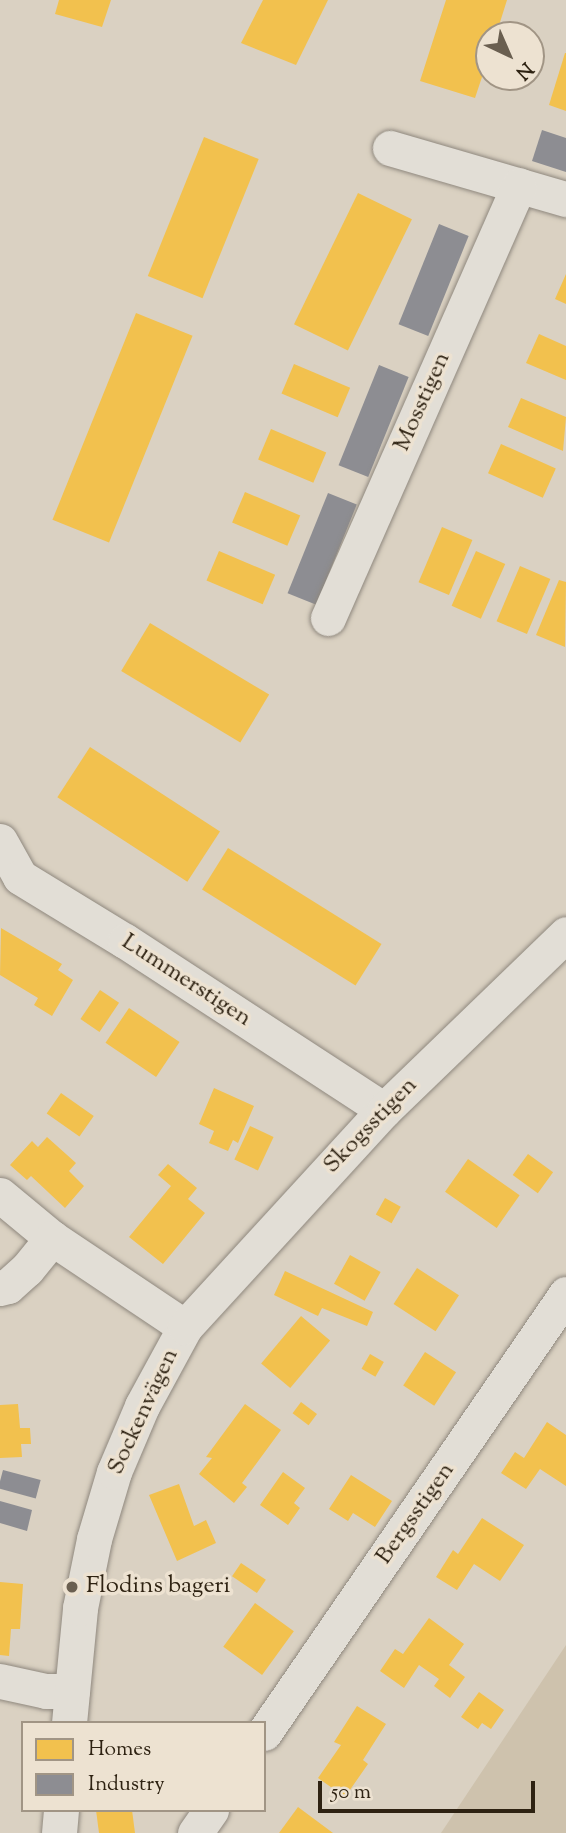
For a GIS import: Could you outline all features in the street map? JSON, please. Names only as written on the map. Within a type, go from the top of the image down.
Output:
[{"type":"street","points":[[390,148],[566,199]]},
{"type":"street","name":"Mosstigen","points":[[328,618],[519,185]]},
{"type":"street","name":"Lummerstigen","points":[[0,841],[20,877],[125,941],[384,1111]]},
{"type":"street","name":"Skogsstigen","points":[[185,1327],[384,1111],[566,934]]},
{"type":"street","name":"Sockenvägen","points":[[0,1195],[52,1238],[185,1327],[142,1406],[114,1472],[94,1539],[80,1608],[71,1707]]},
{"type":"street","points":[[0,1288],[8,1286],[27,1269],[52,1238]]},
{"type":"street","name":"Bergsstigen","points":[[266,1730],[566,1294]]},
{"type":"street","points":[[0,1682],[46,1691],[71,1707]]},
{"type":"street","points":[[59,1833],[61,1812]]},
{"type":"street","points":[[195,1833],[210,1812]]},
{"type":"shaded area","points":[[566,1645],[566,1833],[441,1833]]},
{"type":"building: Homes","points":[[59,0],[111,0],[102,27],[55,14]]},
{"type":"building: Homes","points":[[263,0],[328,0],[296,65],[241,43]]},
{"type":"building: Homes","points":[[446,0],[507,0],[500,21],[475,21],[475,91],[477,91],[475,98],[420,81]]},
{"type":"building: Homes","points":[[566,53],[566,111],[549,105]]},
{"type":"building: Homes","points":[[204,137],[259,159],[203,298],[148,276]]},
{"type":"building: Homes","points":[[358,193],[412,219],[348,351],[294,324]]},
{"type":"building: Homes","points":[[566,274],[566,304],[555,299]]},
{"type":"building: Homes","points":[[136,313],[193,336],[109,543],[52,520]]},
{"type":"building: Homes","points":[[539,334],[566,346],[566,380],[526,363]]},
{"type":"building: Homes","points":[[294,364],[350,388],[338,417],[281,393]]},
{"type":"building: Homes","points":[[521,398],[566,417],[563,451],[508,427]]},
{"type":"building: Homes","points":[[271,429],[326,452],[313,483],[258,459]]},
{"type":"building: Homes","points":[[501,444],[556,468],[543,498],[488,473]]},
{"type":"building: Homes","points":[[245,492],[300,515],[287,546],[232,522]]},
{"type":"building: Homes","points":[[442,527],[472,540],[449,595],[419,582]]},
{"type":"building: Homes","points":[[219,551],[275,575],[263,604],[206,580]]},
{"type":"building: Homes","points":[[476,551],[505,564],[481,619],[452,606]]},
{"type":"building: Homes","points":[[520,566],[550,579],[527,634],[497,621]]},
{"type":"building: Homes","points":[[559,580],[566,582],[565,647],[536,635]]},
{"type":"building: Homes","points":[[150,623],[269,695],[240,743],[121,671]]},
{"type":"building: Homes","points":[[90,747],[220,831],[187,882],[57,797]]},
{"type":"building: Homes","points":[[228,848],[381,944],[356,985],[202,890]]},
{"type":"building: Homes","points":[[1,928],[62,964],[58,970],[73,980],[52,1016],[34,1005],[38,998],[0,975]]},
{"type":"building: Homes","points":[[100,990],[119,1003],[99,1032],[80,1019]]},
{"type":"building: Homes","points":[[129,1008],[180,1042],[156,1077],[106,1043]]},
{"type":"building: Homes","points":[[214,1088],[254,1106],[238,1143],[233,1140],[228,1151],[209,1143],[214,1131],[199,1124]]},
{"type":"building: Homes","points":[[61,1093],[94,1116],[79,1136],[47,1113]]},
{"type":"building: Homes","points":[[250,1126],[274,1137],[258,1171],[234,1160]]},
{"type":"building: Homes","points":[[47,1137],[76,1163],[69,1171],[84,1186],[65,1208],[31,1176],[27,1180],[10,1165],[32,1141],[38,1147]]},
{"type":"building: Homes","points":[[528,1154],[553,1172],[538,1193],[513,1175]]},
{"type":"building: Homes","points":[[468,1159],[520,1195],[497,1228],[445,1192]]},
{"type":"building: Homes","points":[[168,1164],[197,1188],[188,1199],[205,1213],[163,1264],[129,1237],[171,1186],[158,1175]]},
{"type":"building: Homes","points":[[385,1198],[401,1207],[392,1223],[376,1215]]},
{"type":"building: Homes","points":[[350,1255],[381,1272],[365,1301],[334,1284]]},
{"type":"building: Homes","points":[[417,1268],[459,1295],[436,1331],[394,1304]]},
{"type":"building: Homes","points":[[285,1271],[373,1312],[367,1326],[322,1308],[318,1316],[274,1295]]},
{"type":"building: Homes","points":[[301,1316],[330,1340],[290,1388],[261,1363]]},
{"type":"building: Homes","points":[[425,1352],[456,1372],[434,1406],[403,1386]]},
{"type":"building: Homes","points":[[370,1354],[384,1362],[375,1377],[362,1369]]},
{"type":"building: Homes","points":[[301,1402],[317,1414],[309,1425],[293,1413]]},
{"type":"building: Homes","points":[[18,1404],[20,1428],[30,1428],[31,1444],[21,1444],[22,1457],[0,1458],[0,1405]]},
{"type":"building: Homes","points":[[245,1404],[281,1430],[242,1483],[247,1487],[234,1503],[199,1474],[212,1458],[206,1457]]},
{"type":"building: Homes","points":[[547,1422],[566,1435],[566,1486],[540,1469],[526,1489],[501,1473],[515,1452],[524,1458]]},
{"type":"building: Homes","points":[[283,1472],[305,1488],[294,1503],[300,1508],[288,1525],[260,1505]]},
{"type":"building: Homes","points":[[351,1475],[392,1501],[375,1527],[353,1513],[348,1521],[329,1509]]},
{"type":"building: Homes","points":[[179,1484],[194,1526],[206,1520],[216,1543],[177,1561],[149,1495]]},
{"type":"building: Homes","points":[[482,1518],[524,1545],[500,1581],[474,1564],[457,1590],[436,1577],[453,1550],[458,1554]]},
{"type":"building: Homes","points":[[241,1563],[266,1580],[257,1593],[232,1576]]},
{"type":"building: Homes","points":[[0,1582],[23,1584],[20,1629],[11,1629],[9,1656],[0,1655]]},
{"type":"building: Homes","points":[[255,1603],[294,1631],[262,1675],[223,1647]]},
{"type":"building: Homes","points":[[429,1618],[464,1644],[449,1665],[465,1677],[450,1698],[434,1686],[439,1679],[419,1665],[404,1688],[380,1671],[395,1649],[403,1654]]},
{"type":"building: Homes","points":[[479,1692],[504,1710],[491,1729],[482,1723],[478,1729],[461,1717]]},
{"type":"building: Homes","points":[[357,1706],[386,1724],[363,1760],[368,1764],[345,1797],[318,1778],[341,1745],[334,1742]]},
{"type":"building: Homes","points":[[298,1807],[333,1833],[279,1833]]},
{"type":"building: Homes","points":[[96,1812],[132,1812],[135,1833],[99,1833]]},
{"type":"building: Industry","points":[[542,130],[566,138],[566,172],[532,161]]},
{"type":"building: Industry","points":[[439,224],[469,236],[428,336],[399,324]]},
{"type":"building: Industry","points":[[379,365],[409,377],[368,477],[339,465]]},
{"type":"building: Industry","points":[[328,493],[357,505],[316,605],[288,593]]},
{"type":"building: Industry","points":[[3,1470],[41,1480],[36,1498],[0,1489]]},
{"type":"building: Industry","points":[[0,1501],[32,1510],[27,1531],[0,1523]]},
{"type":"place","name":"Flodins bageri","points":[[72,1587]]}]
